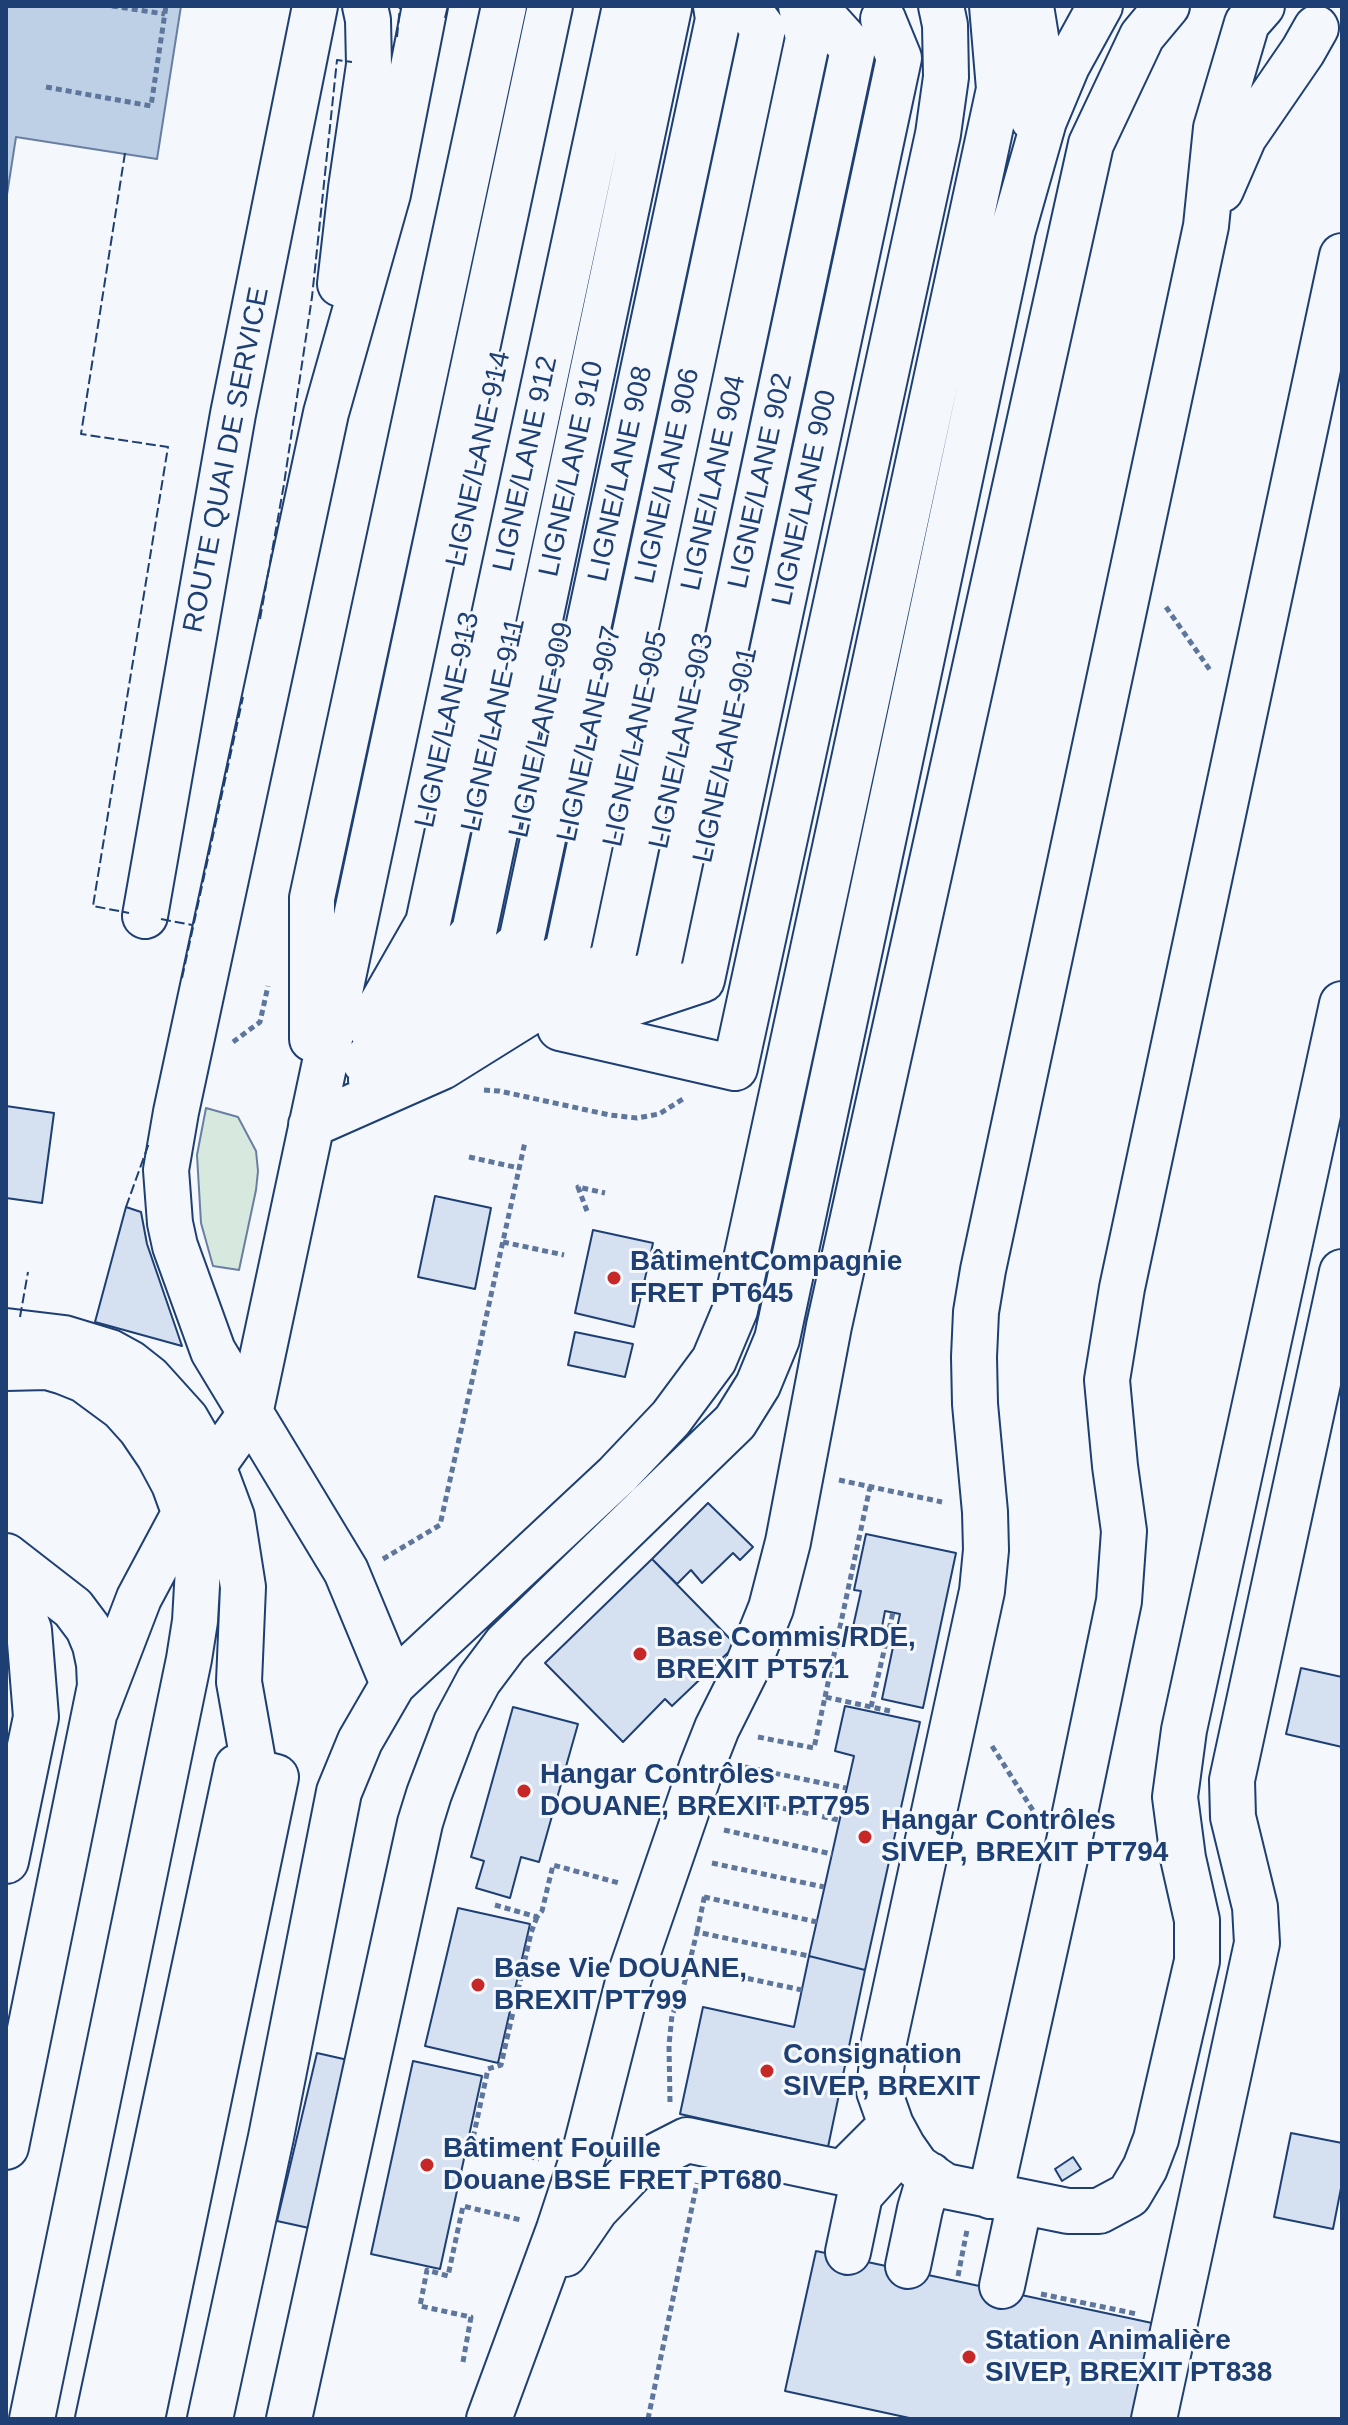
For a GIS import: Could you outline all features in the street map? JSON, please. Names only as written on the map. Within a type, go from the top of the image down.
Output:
[{"type":"lane","name":"ROUTE QUAI DE SERVICE","points":[[145,916],[233,414],[315,6]]},
{"type":"lane","points":[[326,413],[351,188],[369,65],[365,6]]},
{"type":"lane","points":[[393,1684],[346,1571],[213,1351],[175,1246],[166,1170],[326,413],[388,194],[425,6]]},
{"type":"lane","points":[[504,6],[508,939],[560,1028]]},
{"type":"lane","points":[[442,1067],[508,939],[528,6]]},
{"type":"lane","points":[[442,1067],[508,939],[550,6]]},
{"type":"lane","name":"LIGNE/LANE 914","points":[[508,939],[576,6]]},
{"type":"lane","name":"LIGNE/LANE 913","points":[[508,939],[600,6]]},
{"type":"lane","name":"LIGNE/LANE 912","points":[[508,939],[625,6]]},
{"type":"lane","name":"LIGNE/LANE 911","points":[[508,939],[647,6]]},
{"type":"lane","name":"LIGNE/LANE 910","points":[[508,939],[667,6]]},
{"type":"lane","name":"LIGNE/LANE 909","points":[[508,939],[696,6]]},
{"type":"lane","name":"LIGNE/LANE 908","points":[[508,939],[715,35],[718,19],[716,6]]},
{"type":"lane","name":"LIGNE/LANE 907","points":[[508,939],[741,24],[732,6]]},
{"type":"lane","name":"LIGNE/LANE 906","points":[[508,939],[763,29],[746,6]]},
{"type":"lane","name":"LIGNE/LANE 905","points":[[508,939],[792,6]]},
{"type":"lane","name":"LIGNE/LANE 904","points":[[508,939],[808,38],[801,6]]},
{"type":"lane","name":"LIGNE/LANE 903","points":[[508,939],[831,44],[811,6]]},
{"type":"lane","points":[[311,1125],[442,1067],[560,1028],[735,1068],[938,134],[946,77],[945,25],[941,6]]},
{"type":"lane","points":[[210,2419],[271,2137],[339,1792],[360,1741],[393,1684],[617,1475],[671,1418],[714,1360],[735,1310],[999,89],[992,6]]},
{"type":"lane","points":[[289,2419],[420,1823],[456,1723],[479,1680],[506,1644],[735,1422],[758,1385],[777,1339],[1024,188],[1036,100],[1037,43],[1031,6]]},
{"type":"lane","points":[[1024,188],[1044,121],[1067,66],[1100,6]]},
{"type":"lane","points":[[489,2419],[586,2147],[629,1978],[702,1766],[771,1608],[788,1542],[829,1326],[1091,144],[1142,36],[1167,6]]},
{"type":"lane","points":[[908,2266],[920,2209],[908,2149],[879,2091],[884,2042],[982,1591],[986,1550],[974,1357],[976,1312],[1206,226],[1216,128],[1247,23],[1262,6]]},
{"type":"lane","points":[[1278,6],[1290,17],[1329,26]]},
{"type":"lane","name":"LIGNE/LANE 901","points":[[508,939],[866,12]]},
{"type":"lane","points":[[1206,226],[1244,137],[1303,51],[1329,26]]},
{"type":"lane","points":[[1002,2286],[1005,2199],[1071,1832],[1119,1601],[1124,1531],[1107,1380],[1122,1288],[1342,256]]},
{"type":"lane","points":[[96,1710],[139,1598],[186,1510],[250,1414],[311,1125],[508,939]]},
{"type":"lane","points":[[311,1125],[508,939]]},
{"type":"lane","points":[[311,1125],[508,939]]},
{"type":"lane","points":[[311,1125],[508,939]]},
{"type":"lane","points":[[311,1125],[508,939]]},
{"type":"lane","points":[[908,2149],[945,2186],[1068,2211],[1099,2211],[1129,2195],[1145,2168],[1156,2139],[1197,1961],[1197,1920],[1183,1858],[1175,1797],[1184,1730],[1342,1004]]},
{"type":"lane","points":[[1154,2419],[1257,1943],[1255,1907],[1233,1817],[1232,1780],[1342,1272]]},
{"type":"lane","points":[[6,1331],[64,1338],[110,1352],[149,1378],[186,1419],[213,1466],[232,1517],[239,1551],[243,1587],[239,1682],[256,1772],[142,2419]]},
{"type":"lane","points":[[6,1368],[47,1367],[64,1372],[84,1380],[122,1408],[159,1456],[186,1510],[198,1568],[193,1634],[32,2419]]},
{"type":"lane","points":[[6,1556],[73,1608],[88,1628],[99,1664],[100,1686],[6,2147]]},
{"type":"lane","points":[[6,1568],[29,1630],[36,1717],[6,1861]]},
{"type":"lane","points":[[98,2419],[256,1772]]},
{"type":"lane","points":[[119,2419],[256,1772]]},
{"type":"lane","points":[[522,2324],[596,2209],[638,2165],[687,2140],[843,2173],[908,2149]]},
{"type":"lane","points":[[848,2252],[860,2195],[908,2149]]},
{"type":"path","points":[[112,6],[165,14]]},
{"type":"path","points":[[46,87],[151,106],[166,6]]},
{"type":"path","points":[[380,1560],[440,1525],[525,1142]]},
{"type":"path","points":[[469,1157],[519,1168]]},
{"type":"path","points":[[587,1211],[578,1187],[605,1193]]},
{"type":"path","points":[[503,1242],[564,1255]]},
{"type":"path","points":[[755,1736],[814,1748],[870,1487],[934,1501]]},
{"type":"path","points":[[871,1707],[893,1612]]},
{"type":"path","points":[[825,1697],[890,1711]]},
{"type":"path","points":[[733,1764],[846,1788]]},
{"type":"path","points":[[726,1796],[839,1820]]},
{"type":"path","points":[[717,1840],[721,1818]]},
{"type":"path","points":[[719,1829],[832,1854]]},
{"type":"path","points":[[709,1874],[714,1852]]},
{"type":"path","points":[[712,1863],[824,1887]]},
{"type":"path","points":[[552,2162],[472,2143],[488,2069],[501,2065],[531,1933],[542,1911],[553,1865],[622,1884]]},
{"type":"path","points":[[670,2105],[672,2015],[682,1993],[707,1886]]},
{"type":"path","points":[[704,1897],[817,1922]]},
{"type":"path","points":[[495,1905],[537,1917]]},
{"type":"path","points":[[697,1932],[809,1956]]},
{"type":"path","points":[[689,1966],[802,1990]]},
{"type":"path","points":[[460,2373],[471,2317],[420,2306],[427,2270],[448,2276],[463,2206],[522,2220]]},
{"type":"shaded area","points":[[206,1108],[238,1117],[256,1151],[256,1190],[239,1270],[213,1266],[201,1223],[197,1155]]},
{"type":"water","points":[[6,6],[181,6],[157,159],[16,137],[6,201]]},
{"type":"building","points":[[6,1106],[54,1113],[42,1203],[6,1198]]},
{"type":"building","points":[[435,1196],[491,1208],[475,1289],[418,1277]]},
{"type":"building","points":[[126,1207],[141,1212],[147,1244],[182,1346],[95,1322]]},
{"type":"building","name":"BâtimentCompagnie FRET PT645","points":[[593,1230],[653,1243],[634,1327],[575,1313]]},
{"type":"building","points":[[575,1332],[633,1344],[625,1377],[568,1365]]},
{"type":"building","points":[[708,1503],[753,1547],[740,1560],[733,1553],[702,1583],[691,1570],[677,1584],[652,1559]]},
{"type":"building","points":[[866,1534],[956,1553],[923,1708],[882,1699],[900,1614],[885,1611],[881,1632],[853,1627],[861,1591],[854,1590]]},
{"type":"building","name":"Base Commis/RDE, BREXIT PT571","points":[[652,1559],[736,1645],[672,1706],[665,1699],[623,1742],[545,1663]]},
{"type":"building","points":[[1301,1668],[1342,1677],[1342,1747],[1286,1734]]},
{"type":"building","name":"Hangar Contrôles SIVEP, BREXIT PT794","points":[[845,1706],[920,1722],[865,1970],[809,1956],[854,1756],[835,1751]]},
{"type":"building","name":"Hangar Contrôles DOUANE, BREXIT PT795","points":[[513,1707],[578,1724],[539,1862],[521,1857],[510,1898],[476,1888],[484,1861],[471,1857]]},
{"type":"building","name":"Base Vie DOUANE, BREXIT PT799","points":[[458,1908],[530,1924],[498,2063],[425,2046]]},
{"type":"building","name":"Consignation SIVEP, BREXIT","points":[[809,1956],[865,1970],[828,2147],[680,2114],[703,2007],[794,2027]]},
{"type":"building","points":[[317,2053],[348,2060],[309,2228],[277,2221]]},
{"type":"building","name":"Bâtiment Fouille Douane BSE FRET PT680","points":[[413,2061],[482,2076],[440,2269],[371,2254]]},
{"type":"building","points":[[1291,2133],[1342,2143],[1342,2183],[1333,2229],[1274,2217]]},
{"type":"building","points":[[1073,2157],[1081,2169],[1062,2181],[1055,2169]]},
{"type":"building","name":"Station Animalière SIVEP, BREXIT PT838","points":[[816,2251],[1152,2323],[1132,2419],[914,2419],[785,2391]]},
{"type":"fence","points":[[397,37],[400,6]]},
{"type":"fence","points":[[445,18],[448,6]]},
{"type":"fence","points":[[260,619],[312,297],[337,60],[352,62]]},
{"type":"fence","points":[[125,153],[81,434],[168,447],[93,906],[129,913]]},
{"type":"fence","points":[[182,978],[243,697]]},
{"type":"fence","points":[[161,919],[192,925]]},
{"type":"fence","points":[[126,1207],[149,1143]]},
{"type":"fence","points":[[20,1317],[28,1272]]},
{"type":"place","name":"BâtimentCompagnie FRET PT645","points":[[614,1278]]},
{"type":"place","name":"Base Commis/RDE, BREXIT PT571","points":[[640,1654]]},
{"type":"place","name":"Hangar Contrôles DOUANE, BREXIT PT795","points":[[524,1791]]},
{"type":"place","name":"Hangar Contrôles SIVEP, BREXIT PT794","points":[[865,1837]]},
{"type":"place","name":"Base Vie DOUANE, BREXIT PT799","points":[[478,1985]]},
{"type":"place","name":"Consignation SIVEP, BREXIT","points":[[767,2071]]},
{"type":"place","name":"Bâtiment Fouille Douane BSE FRET PT680","points":[[427,2165]]},
{"type":"place","name":"Station Animalière SIVEP, BREXIT PT838","points":[[969,2357]]}]
